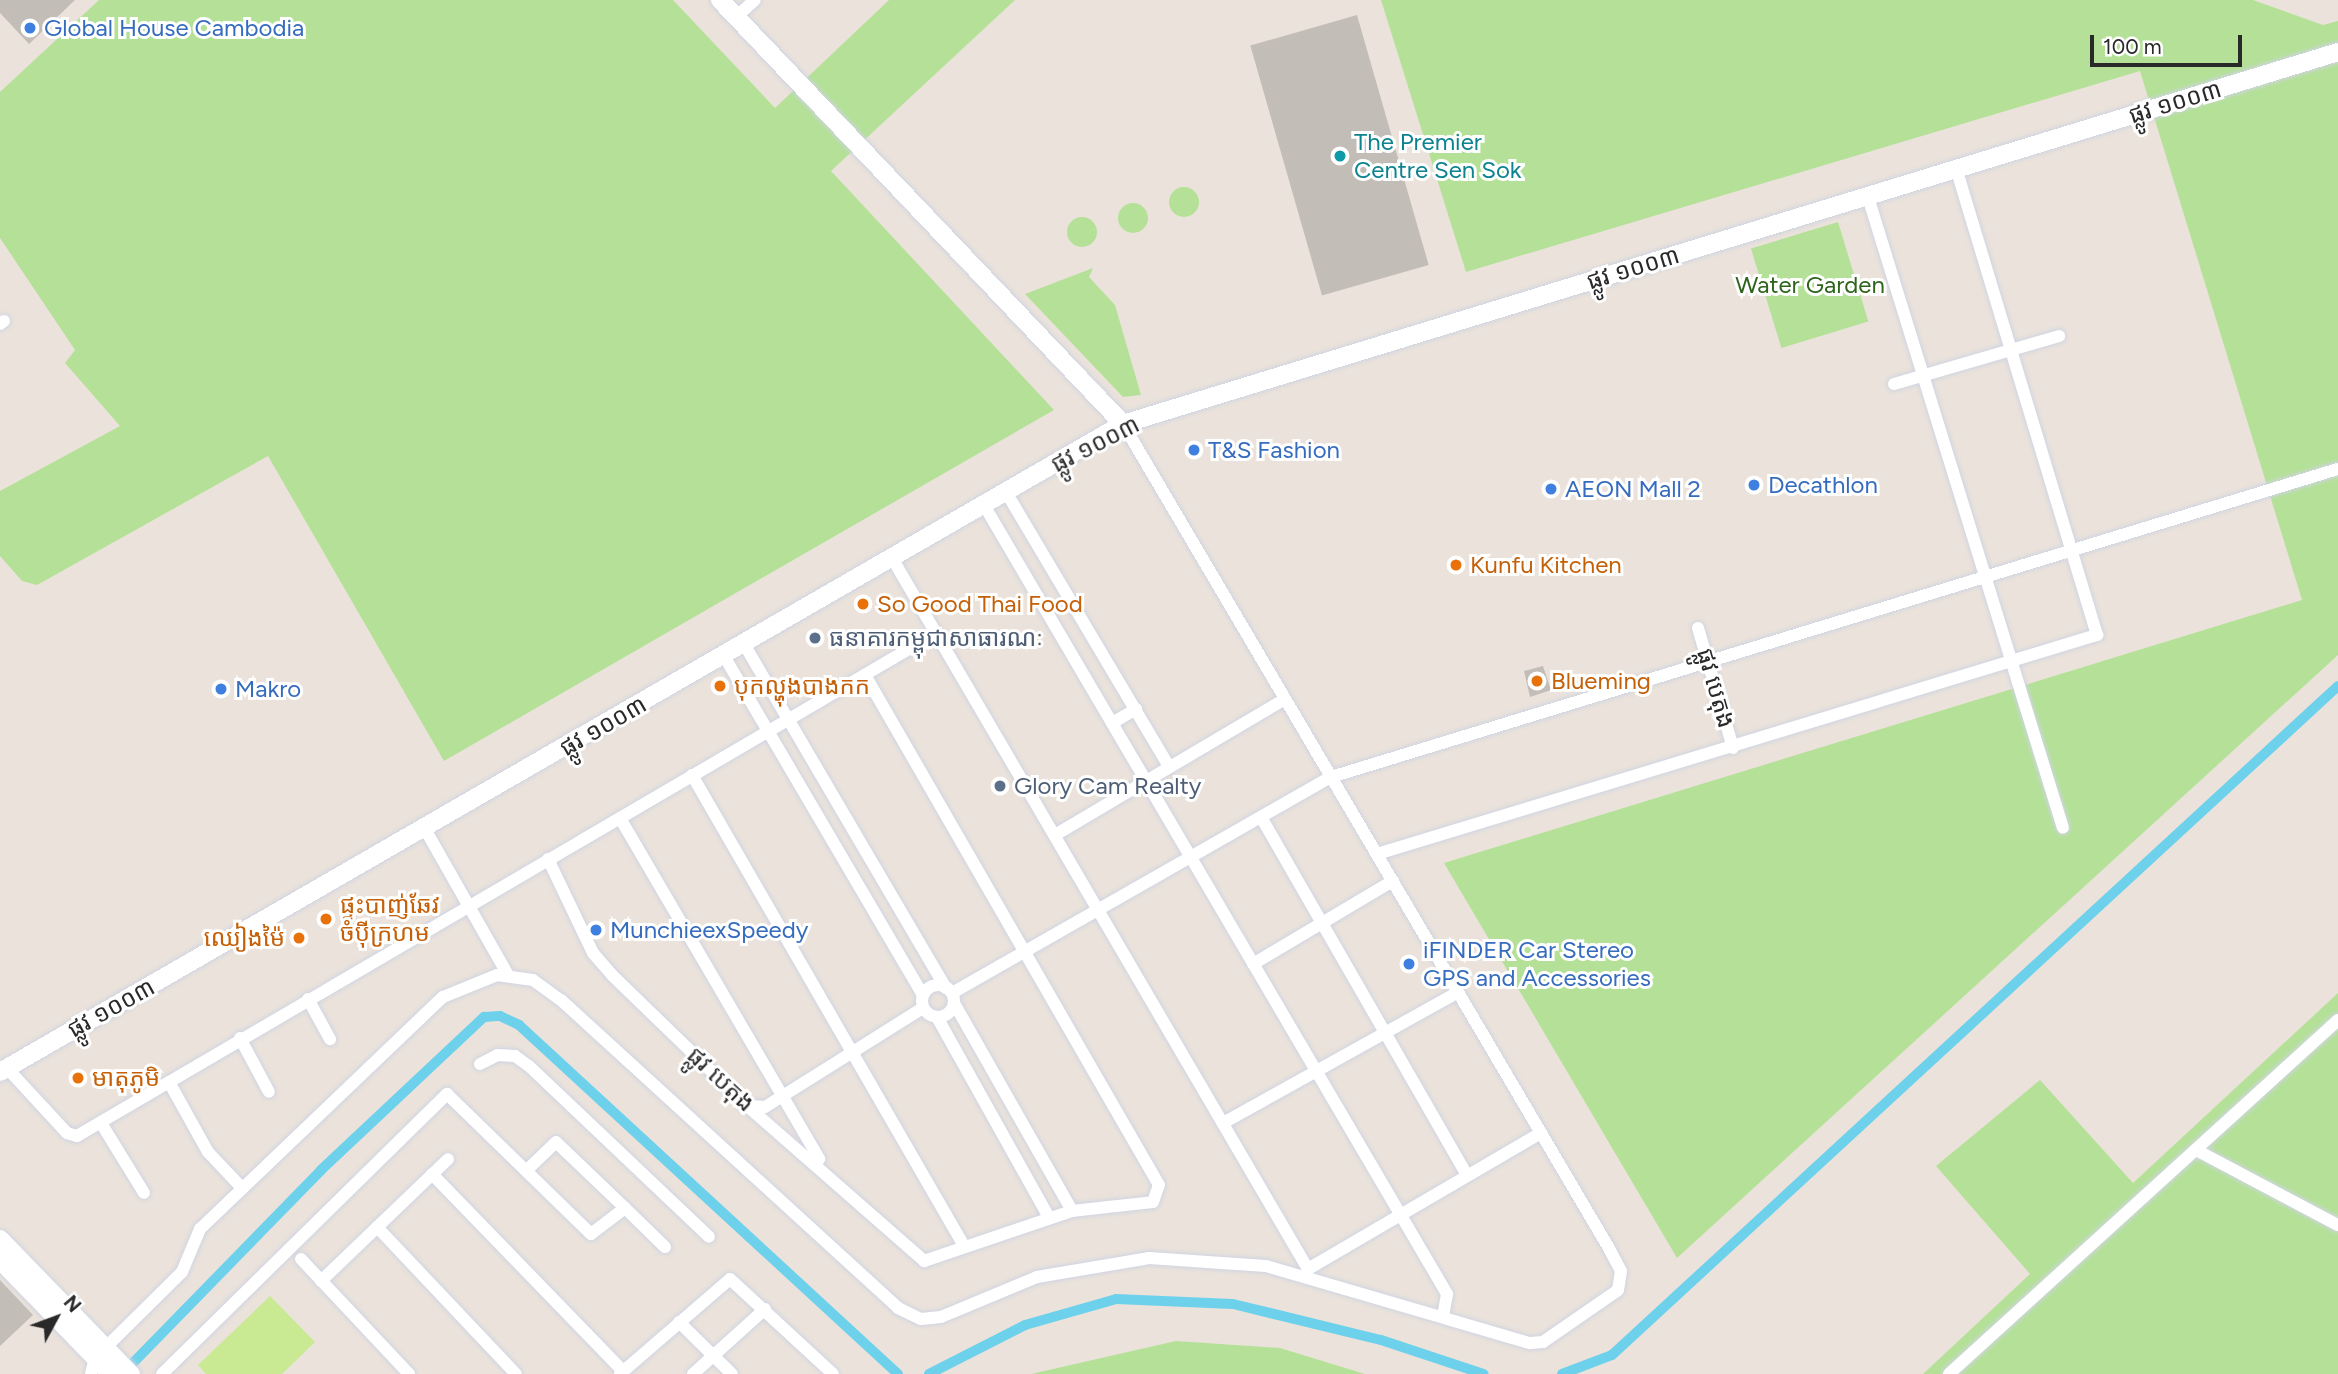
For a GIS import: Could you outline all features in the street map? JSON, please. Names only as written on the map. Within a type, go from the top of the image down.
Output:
[{"type":"main road","points":[[720,0],[1123,424]]},
{"type":"main road","name":"ផ្លូវ ១០០៣","points":[[3,1070],[425,830],[1123,424],[2338,52]]},
{"type":"main road","points":[[0,1239],[103,1362]]},
{"type":"main road","points":[[0,1260],[103,1362],[131,1374]]},
{"type":"street","points":[[736,18],[755,0]]},
{"type":"street","points":[[1377,854],[2013,665],[2097,635],[1957,170]]},
{"type":"street","points":[[1868,197],[2063,828]]},
{"type":"street","points":[[1894,384],[2059,335]]},
{"type":"street","points":[[103,1362],[182,1272],[200,1229],[242,1188],[443,997],[471,982],[508,975],[533,980],[561,1000],[913,1316],[941,1317],[1037,1277],[1129,1260],[1225,1259],[1307,1273],[1443,1316],[1543,1342],[1618,1290],[1621,1271],[1123,424]]},
{"type":"street","points":[[937,1017],[946,1015],[951,995],[1331,777],[2338,469]]},
{"type":"street","points":[[1006,492],[1169,766]]},
{"type":"street","points":[[984,505],[1447,1294],[1443,1316]]},
{"type":"street","points":[[892,558],[1223,1124],[1307,1273]]},
{"type":"street","name":"ផ្លូវ បេតុង","points":[[1698,628],[1733,748]]},
{"type":"street","points":[[3,1070],[66,1133],[78,1136],[240,1038],[936,634]]},
{"type":"street","points":[[744,645],[951,995],[1072,1211]]},
{"type":"street","points":[[724,656],[923,1001],[937,1017],[1049,1217]]},
{"type":"street","points":[[692,775],[964,1246],[1072,1211],[1153,1202],[1159,1185],[864,675]]},
{"type":"street","points":[[1055,835],[1285,699]]},
{"type":"street","points":[[1112,723],[1136,709]]},
{"type":"street","points":[[1261,817],[1467,1175]]},
{"type":"street","points":[[620,818],[783,1094],[823,1167]]},
{"type":"street","points":[[425,830],[508,975]]},
{"type":"street","name":"ផ្លូវ បេតុង","points":[[548,859],[593,953],[746,1105],[823,1167],[923,1261],[964,1246]]},
{"type":"street","points":[[1253,964],[1393,881]]},
{"type":"street","points":[[746,1105],[765,1107],[853,1051],[923,1001],[933,986],[951,995]]},
{"type":"street","points":[[1223,1124],[1458,992]]},
{"type":"street","points":[[308,999],[330,1039]]},
{"type":"street","points":[[1955,1372],[2338,1020]]},
{"type":"street","points":[[240,1038],[269,1092]]},
{"type":"street","points":[[480,1064],[498,1055],[515,1056],[529,1066],[709,1237]]},
{"type":"street","points":[[169,1082],[208,1152],[242,1188]]},
{"type":"street","points":[[162,1374],[447,1094],[591,1234],[625,1208]]},
{"type":"street","points":[[101,1123],[144,1193]]},
{"type":"street","points":[[1307,1273],[1400,1214],[1541,1133]]},
{"type":"street","points":[[527,1170],[556,1142],[665,1247]]},
{"type":"street","points":[[2198,1151],[2338,1225]]},
{"type":"street","points":[[321,1281],[448,1159]]},
{"type":"street","points":[[432,1174],[622,1373],[730,1279],[833,1374]]},
{"type":"street","points":[[377,1227],[516,1374]]},
{"type":"street","points":[[301,1259],[409,1374]]},
{"type":"street","points":[[693,1374],[765,1309]]},
{"type":"street","points":[[679,1322],[732,1374]]},
{"type":"green space","points":[[99,0],[673,0],[775,108],[889,0],[1015,0],[831,171],[1054,410],[444,761],[268,456],[37,585],[22,581],[0,556],[0,491],[120,426],[65,363],[75,350],[0,238],[0,92]]},
{"type":"green space","points":[[1381,0],[2253,0],[2323,25],[2338,21],[2338,655],[1677,1258],[1444,863],[2302,600],[2140,71],[1466,272]]},
{"type":"green space","points":[[1184,187],[1195,191],[1199,202],[1195,213],[1184,217],[1173,213],[1169,202],[1173,191]]},
{"type":"green space","points":[[1133,203],[1144,207],[1148,218],[1144,229],[1133,233],[1122,229],[1118,218],[1122,207]]},
{"type":"green space","points":[[1082,217],[1093,221],[1097,232],[1093,243],[1082,247],[1071,243],[1067,232],[1071,221]]},
{"type":"green space","name":"Water Garden","points":[[1838,222],[1868,321],[1781,348],[1751,249]]},
{"type":"green space","points":[[1093,268],[1089,277],[1115,305],[1141,395],[1123,397],[1025,294]]},
{"type":"green space","points":[[2338,993],[2338,1374],[1923,1374],[2030,1274],[1936,1166],[2040,1080],[2133,1183]]},
{"type":"green space","points":[[270,1296],[315,1342],[282,1374],[206,1374],[198,1365]]},
{"type":"green space","points":[[1176,1341],[1280,1348],[1365,1374],[1031,1374]]},
{"type":"building","name":"Global House Cambodia","points":[[0,0],[75,0],[29,44],[0,13]]},
{"type":"building","name":"The Premier Centre Sen Sok","points":[[1357,15],[1429,265],[1322,296],[1250,46]]},
{"type":"building","name":"Blueming","points":[[1543,666],[1551,690],[1530,697],[1524,671]]},
{"type":"building","points":[[0,1280],[33,1315],[0,1346]]},
{"type":"waterway","points":[[1562,1374],[1612,1355],[2338,686]]},
{"type":"waterway","points":[[129,1367],[321,1170],[484,1017],[500,1016],[519,1025],[898,1374]]},
{"type":"waterway","points":[[929,1374],[1025,1325],[1116,1299],[1233,1304],[1381,1340],[1484,1374]]},
{"type":"place","name":"Global House Cambodia","points":[[30,28]]},
{"type":"place","name":"The Premier Centre Sen Sok","points":[[1340,156]]},
{"type":"place","name":"T&S Fashion","points":[[1194,450]]},
{"type":"place","name":"Decathlon","points":[[1754,485]]},
{"type":"place","name":"AEON Mall 2","points":[[1551,489]]},
{"type":"place","name":"Kunfu Kitchen","points":[[1456,565]]},
{"type":"place","name":"So Good Thai Food","points":[[863,604]]},
{"type":"place","name":"ធនាគារកម្ពុជាសាធារណៈ","points":[[815,638]]},
{"type":"place","name":"Blueming","points":[[1537,681]]},
{"type":"place","name":"បុកល្ហុងបាងកក","points":[[720,686]]},
{"type":"place","name":"Makro","points":[[221,689]]},
{"type":"place","name":"Glory Cam Realty","points":[[1000,786]]},
{"type":"place","name":"ផ្ទះបាញ់ឆែវ ចំប៉ីក្រហម","points":[[326,919]]},
{"type":"place","name":"MunchieexSpeedy","points":[[596,930]]},
{"type":"place","name":"ឈៀងម៉ៃ","points":[[299,938]]},
{"type":"place","name":"iFINDER Car Stereo GPS and Accessories","points":[[1409,964]]},
{"type":"place","name":"មាតុភូមិ","points":[[78,1078]]}]
